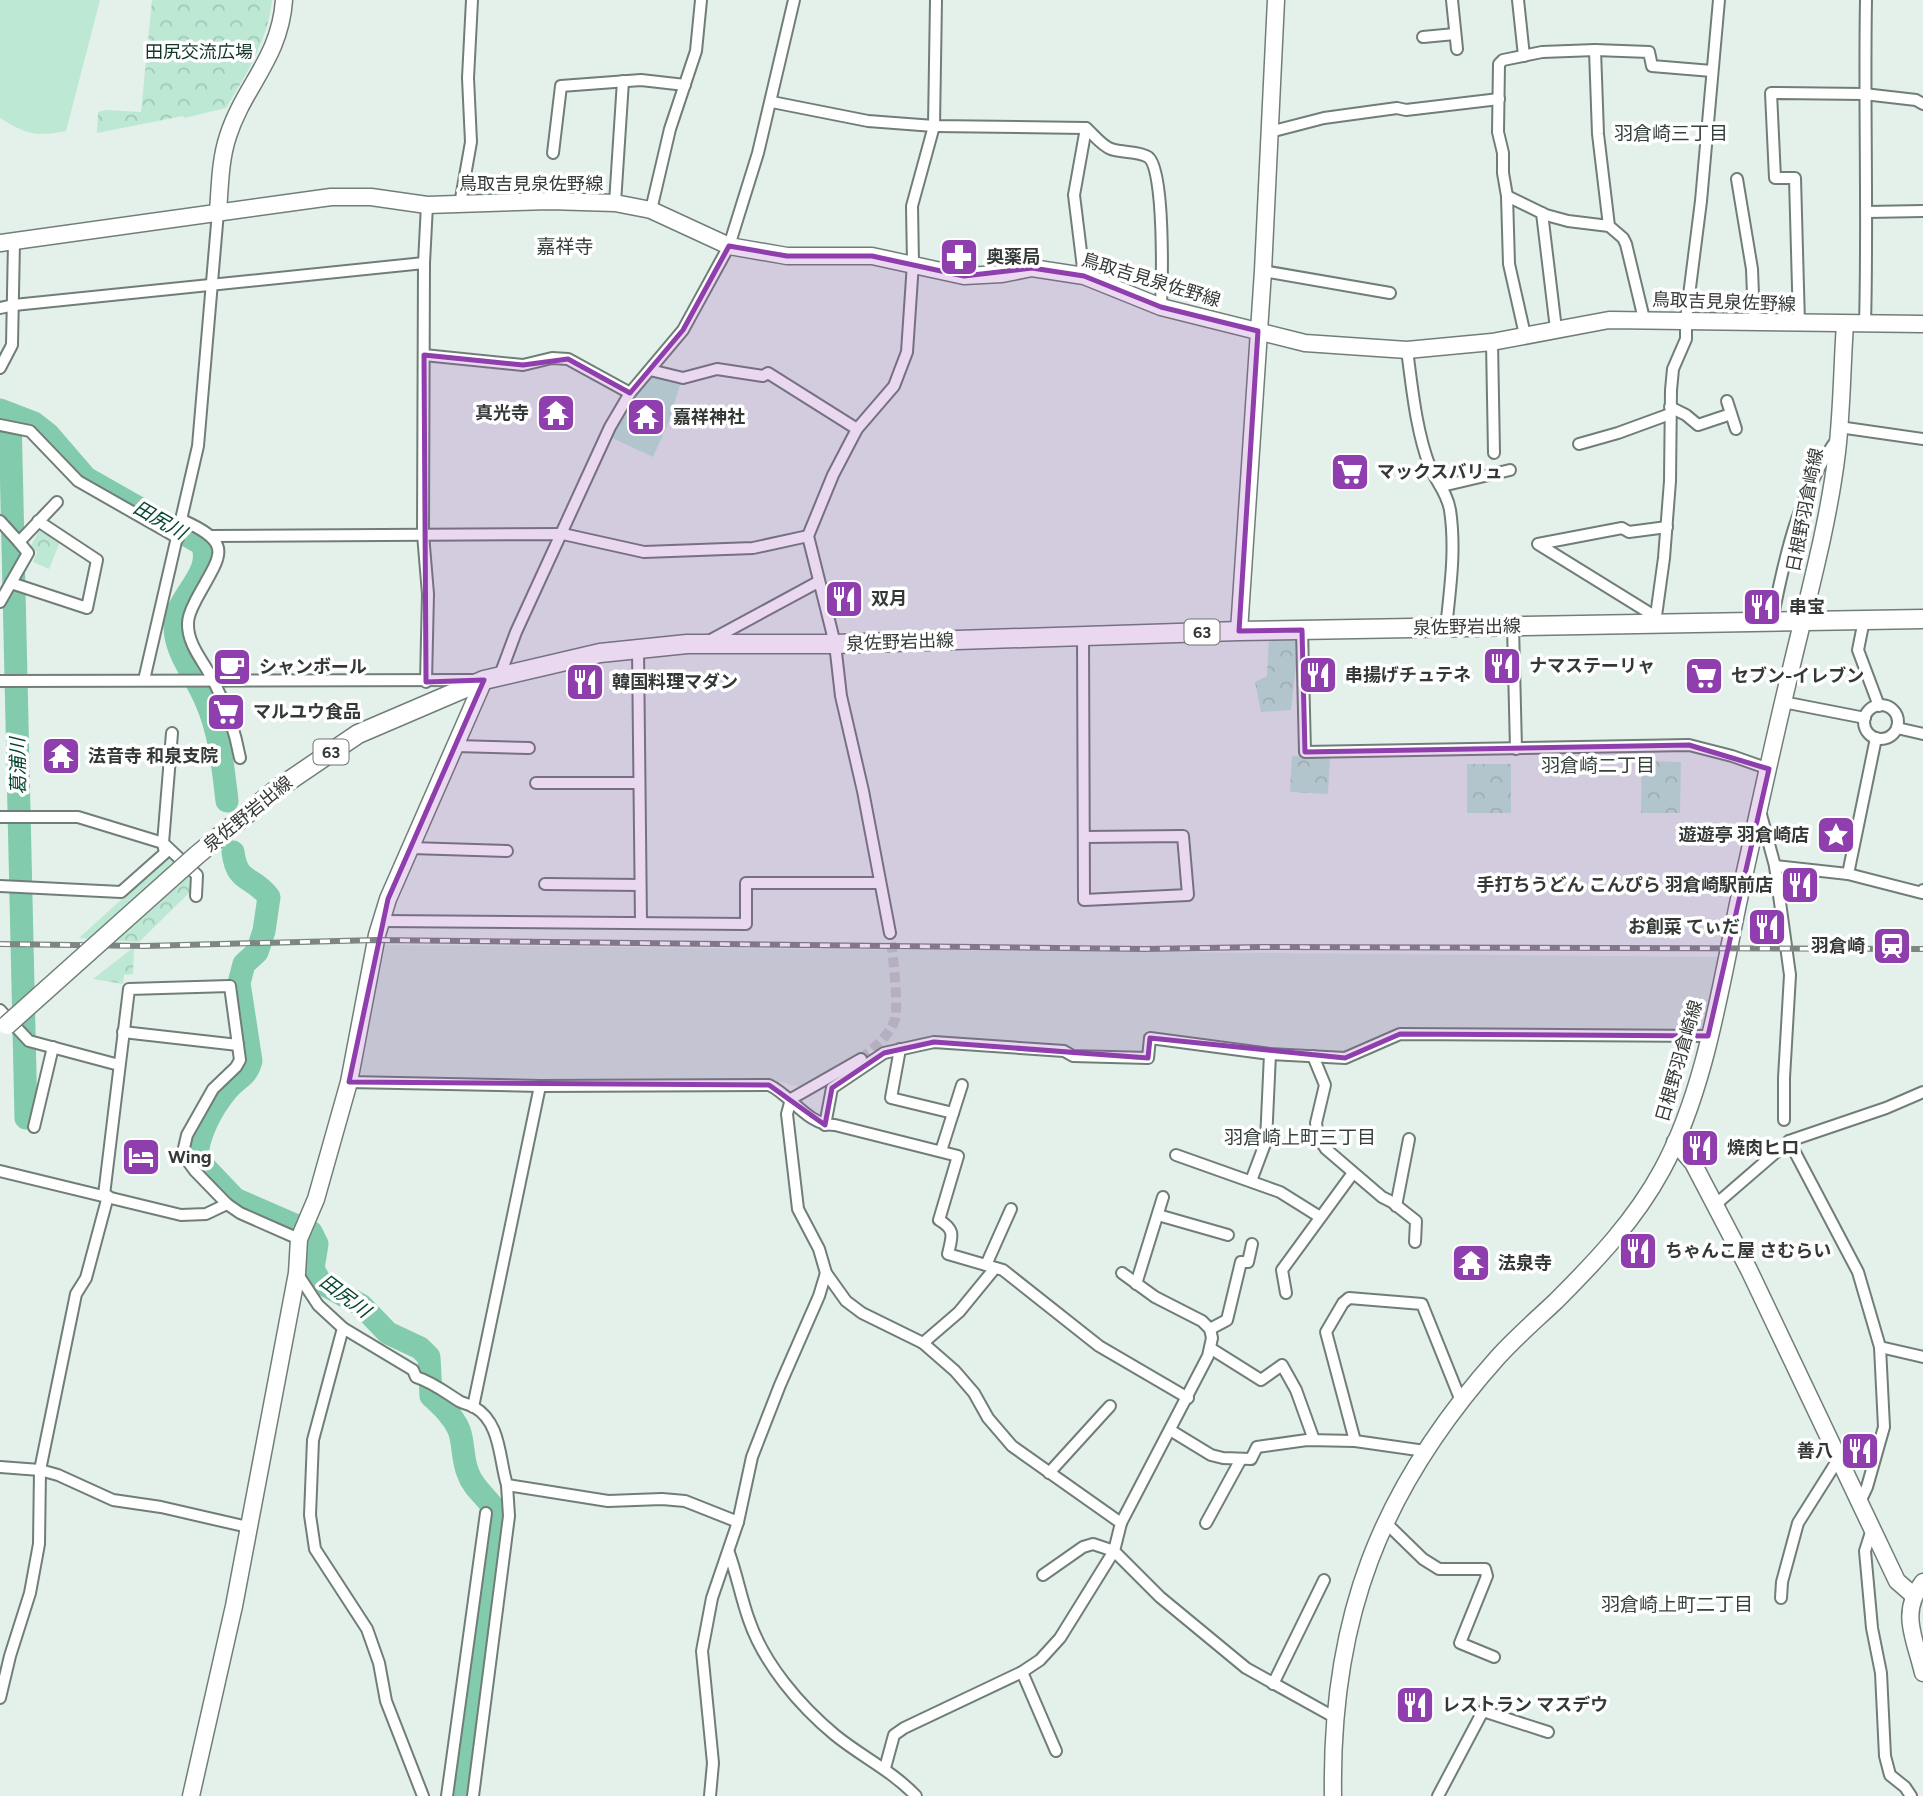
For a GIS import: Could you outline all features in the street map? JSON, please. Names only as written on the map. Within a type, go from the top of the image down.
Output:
[{"type":"main road","points":[[218,212],[222,163],[228,134],[268,60],[278,34],[284,0]]},
{"type":"main road","points":[[1239,631],[1276,0]]},
{"type":"main road","name":"鳥取吉見泉佐野線","points":[[7,243],[331,197],[371,197],[427,205],[549,201],[615,204],[651,210],[729,246],[787,256],[873,256],[964,276],[1002,274],[1032,268],[1084,276],[1161,307],[1305,342],[1407,350],[1492,342],[1609,320],[1923,324]]},
{"type":"main road","name":"日根野羽倉崎線","points":[[1333,1796],[1334,1717],[1350,1621],[1371,1554],[1385,1522],[1425,1451],[1461,1401],[1499,1355],[1617,1237],[1662,1171],[1699,1074],[1822,538],[1838,433],[1845,324]]},
{"type":"main road","name":"泉佐野岩出線","points":[[2,1022],[277,789],[358,734],[492,677],[600,653],[704,644],[835,644],[1656,620],[1923,619]]},
{"type":"main road","points":[[191,1796],[214,1699],[248,1527],[297,1273],[300,1236],[321,1181],[349,1082],[381,921],[456,746],[492,677]]},
{"type":"main road","points":[[1675,1142],[1693,1163],[1715,1205],[1897,1581],[1918,1589],[1909,1615],[1923,1672]]},
{"type":"street","points":[[460,204],[471,142],[468,78],[472,0]]},
{"type":"street","points":[[651,210],[670,129],[696,51],[701,0]]},
{"type":"street","points":[[0,681],[426,682],[492,677],[563,534],[610,427],[630,393],[683,330],[729,246],[772,103],[794,0]]},
{"type":"street","points":[[890,933],[863,791],[841,696],[835,644],[807,536],[833,475],[858,429],[894,386],[907,352],[913,263],[913,196],[934,126],[936,0]]},
{"type":"street","points":[[1452,0],[1457,49]]},
{"type":"street","points":[[1518,0],[1524,56]]},
{"type":"street","points":[[1667,527],[1629,533],[1622,528],[1538,544],[1656,620],[1667,527],[1673,369],[1686,339],[1719,0]]},
{"type":"street","points":[[1865,324],[1866,0]]},
{"type":"street","points":[[1423,37],[1455,34]]},
{"type":"street","points":[[1595,50],[1598,134],[1609,226]]},
{"type":"street","points":[[1525,334],[1509,264],[1507,197],[1498,132],[1499,64],[1503,60],[1542,52],[1595,50],[1649,52],[1652,66],[1712,71]]},
{"type":"street","points":[[553,153],[561,86],[642,80],[685,85]]},
{"type":"street","points":[[615,204],[623,81]]},
{"type":"street","points":[[1799,324],[1795,178],[1775,178],[1771,93],[1864,94],[1916,100],[1923,104]]},
{"type":"street","points":[[1270,132],[1324,118],[1499,99]]},
{"type":"street","points":[[772,103],[868,121],[934,126],[1087,128],[1108,149],[1147,156],[1154,163],[1164,263],[1161,307]]},
{"type":"street","points":[[1084,276],[1074,195],[1087,128]]},
{"type":"street","points":[[1737,179],[1752,268],[1754,321]]},
{"type":"street","points":[[1507,197],[1568,221],[1609,226],[1623,238],[1644,319]]},
{"type":"street","points":[[426,682],[428,594],[423,534],[424,263],[427,205]]},
{"type":"street","points":[[1867,212],[1923,211]]},
{"type":"street","points":[[144,680],[198,446],[218,212]]},
{"type":"street","points":[[1542,213],[1556,328]]},
{"type":"street","points":[[0,368],[12,345],[14,305],[7,243]]},
{"type":"street","points":[[0,308],[424,263]]},
{"type":"street","points":[[1262,271],[1390,293]]},
{"type":"street","points":[[1492,342],[1494,453]]},
{"type":"street","points":[[1407,350],[1414,403],[1430,468],[1442,486],[1449,506],[1453,552],[1446,628]]},
{"type":"street","points":[[424,355],[523,365],[552,358],[568,359],[630,393]]},
{"type":"street","points":[[650,370],[682,378],[717,369],[763,376],[768,373],[858,429]]},
{"type":"street","points":[[1727,401],[1736,429]]},
{"type":"street","points":[[1579,444],[1618,433],[1671,411],[1686,415],[1698,425],[1731,414]]},
{"type":"street","points":[[0,425],[30,431],[78,481],[178,538]]},
{"type":"street","points":[[1772,621],[1783,567],[1810,487],[1838,433],[1923,439]]},
{"type":"street","points":[[1442,486],[1510,470]]},
{"type":"street","points":[[19,542],[57,502]]},
{"type":"street","points":[[182,520],[206,531],[216,540],[219,550],[187,622],[192,645],[214,681],[234,725],[240,758]]},
{"type":"street","points":[[0,521],[28,553],[0,602]]},
{"type":"street","points":[[11,583],[87,608],[97,560],[38,522]]},
{"type":"street","points":[[211,536],[563,534],[644,552],[753,548],[807,536]]},
{"type":"street","points":[[704,644],[818,582]]},
{"type":"street","points":[[1864,620],[1858,650],[1879,706]]},
{"type":"street","points":[[1513,626],[1516,749]]},
{"type":"street","points":[[1302,630],[1305,752],[1689,745],[1732,755],[1769,769]]},
{"type":"street","points":[[1083,635],[1084,900],[1188,894],[1183,836],[1084,836]]},
{"type":"street","points":[[638,649],[641,922]]},
{"type":"street","points":[[1783,702],[1866,718]]},
{"type":"street","points":[[1884,706],[1894,711],[1897,727],[1886,738],[1876,738],[1868,732],[1866,718],[1869,711],[1884,706]]},
{"type":"street","points":[[1897,727],[1923,734]]},
{"type":"street","points":[[0,886],[121,892],[165,853],[163,843],[172,733]]},
{"type":"street","points":[[1848,874],[1876,738]]},
{"type":"street","points":[[456,746],[529,748]]},
{"type":"street","points":[[536,783],[639,783]]},
{"type":"street","points":[[1760,808],[1775,866],[1790,975],[1784,1120]]},
{"type":"street","points":[[0,817],[78,817],[163,843],[197,875],[196,896]]},
{"type":"street","points":[[411,848],[507,851]]},
{"type":"street","points":[[1775,866],[1848,874],[1922,893],[1923,890]]},
{"type":"street","points":[[381,921],[746,924],[746,883],[880,883]]},
{"type":"street","points":[[545,884],[640,885]]},
{"type":"street","points":[[0,1698],[30,1592],[39,1544],[40,1469],[76,1294],[86,1278],[106,1195],[129,989],[230,986],[240,1060],[213,1089],[187,1135],[184,1148],[187,1160],[226,1204],[240,1213],[300,1236]]},
{"type":"street","points":[[2,1022],[29,1041],[119,1065]]},
{"type":"street","points":[[123,1032],[238,1045]]},
{"type":"street","points":[[825,1125],[832,1088],[884,1053],[934,1042],[1065,1051],[1073,1056],[1148,1058],[1150,1038],[1270,1054],[1345,1058],[1400,1034],[1708,1036]]},
{"type":"street","points":[[34,1127],[53,1047]]},
{"type":"street","points":[[900,1049],[891,1098],[953,1113]]},
{"type":"street","points":[[1251,1181],[1266,1141],[1270,1054]]},
{"type":"street","points":[[1313,1056],[1325,1085],[1316,1124],[1318,1137],[1326,1149],[1353,1173],[1416,1221],[1415,1242]]},
{"type":"street","points":[[790,1099],[861,1059]]},
{"type":"street","points":[[349,1082],[540,1086],[769,1085],[781,1090],[805,1113],[825,1125],[835,1125],[958,1156],[939,1220],[948,1225],[953,1235],[948,1254],[1003,1270],[1099,1346],[1188,1398]]},
{"type":"street","points":[[941,1152],[962,1084]]},
{"type":"street","points":[[473,1406],[540,1086]]},
{"type":"street","points":[[1715,1205],[1788,1142],[1886,1108],[1923,1092]]},
{"type":"street","points":[[790,1099],[787,1122],[798,1209],[819,1249],[826,1273],[846,1301],[862,1313],[923,1343],[961,1378],[988,1418],[1012,1446],[1121,1523]]},
{"type":"street","points":[[1396,1206],[1409,1139]]},
{"type":"street","points":[[1788,1142],[1858,1272],[1880,1347],[1884,1427],[1860,1502]]},
{"type":"street","points":[[1176,1156],[1280,1192],[1320,1217]]},
{"type":"street","points":[[0,1171],[181,1215],[206,1214],[226,1204]]},
{"type":"street","points":[[1286,1293],[1282,1270],[1353,1173]]},
{"type":"street","points":[[1136,1284],[1163,1197]]},
{"type":"street","points":[[923,1343],[959,1312],[991,1266],[1011,1209]]},
{"type":"street","points":[[1158,1215],[1228,1236]]},
{"type":"street","points":[[1210,1329],[1227,1320],[1241,1262],[1248,1262],[1252,1244]]},
{"type":"street","points":[[297,1273],[318,1305],[342,1328],[413,1370],[416,1377],[441,1388],[462,1403],[473,1406],[488,1419],[493,1429],[507,1485],[509,1516],[474,1796]]},
{"type":"street","points":[[710,1796],[713,1763],[702,1651],[712,1598],[738,1522],[752,1457],[826,1273]]},
{"type":"street","points":[[885,1768],[894,1735],[1022,1672],[1040,1660],[1060,1638],[1114,1551],[1121,1523],[1188,1398],[1210,1348],[1210,1329],[1202,1321],[1155,1297],[1122,1273]]},
{"type":"street","points":[[1355,1440],[1326,1332],[1343,1303],[1349,1298],[1422,1304],[1461,1401]]},
{"type":"street","points":[[342,1328],[313,1440],[310,1515],[315,1549],[367,1629],[379,1663],[386,1701],[423,1796]]},
{"type":"street","points":[[1880,1347],[1923,1357]]},
{"type":"street","points":[[1210,1348],[1261,1380],[1282,1365],[1296,1390],[1314,1440]]},
{"type":"street","points":[[1049,1473],[1110,1406]]},
{"type":"street","points":[[1170,1430],[1211,1455],[1223,1458],[1251,1459],[1257,1447],[1314,1440],[1355,1440],[1425,1451]]},
{"type":"street","points":[[1781,1598],[1782,1582],[1798,1523],[1839,1458]]},
{"type":"street","points":[[1206,1523],[1241,1459]]},
{"type":"street","points":[[0,1467],[40,1469],[113,1500],[161,1507],[248,1527]]},
{"type":"street","points":[[507,1485],[608,1501],[685,1501],[738,1522]]},
{"type":"street","points":[[447,1796],[486,1513]]},
{"type":"street","points":[[1385,1522],[1423,1559],[1439,1569],[1485,1569],[1487,1576],[1460,1643],[1494,1657]]},
{"type":"street","points":[[1872,1529],[1865,1551],[1872,1628],[1881,1673],[1885,1756],[1890,1775],[1905,1787],[1911,1796]]},
{"type":"street","points":[[1043,1575],[1093,1544],[1114,1551],[1160,1597],[1246,1668],[1334,1717]]},
{"type":"street","points":[[729,1553],[749,1621],[769,1660],[795,1695],[836,1736],[885,1768],[916,1796]]},
{"type":"street","points":[[1273,1684],[1324,1580]]},
{"type":"street","points":[[1022,1672],[1056,1751]]},
{"type":"street","points":[[1438,1796],[1483,1711],[1548,1732]]},
{"type":"highlighted area","points":[[729,246],[787,256],[872,256],[964,276],[1032,268],[1084,276],[1161,307],[1258,331],[1239,631],[1302,630],[1305,752],[1689,745],[1769,769],[1708,1036],[1400,1034],[1345,1058],[1150,1038],[1148,1058],[934,1042],[884,1053],[832,1088],[825,1125],[769,1085],[349,1082],[388,899],[484,680],[426,682],[424,355],[523,365],[568,359],[630,393],[683,330]]},
{"type":"shaded area","points":[[385,945],[1719,957],[1703,1028],[1698,1033],[1400,1030],[1346,1053],[1292,1053],[1145,1031],[1142,1053],[933,1039],[861,1053],[805,1088],[769,1079],[365,1079],[360,1073]]},
{"type":"green space","points":[[0,0],[100,0],[66,131],[31,133],[0,118]]},
{"type":"green space","name":"田尻交流広場","points":[[152,0],[272,0],[261,43],[226,108],[97,133],[98,112],[141,112]]},
{"type":"green space","points":[[650,373],[681,382],[667,426],[653,457],[610,437],[618,418]]},
{"type":"green space","points":[[39,531],[60,542],[49,569],[33,562],[37,552],[30,547]]},
{"type":"green space","points":[[1269,633],[1300,633],[1291,710],[1261,712],[1255,682],[1267,676]]},
{"type":"green space","points":[[1292,756],[1330,757],[1328,794],[1290,792]]},
{"type":"green space","points":[[1642,761],[1681,762],[1680,813],[1641,813]]},
{"type":"green space","points":[[1467,764],[1511,764],[1511,813],[1467,813]]},
{"type":"green space","points":[[167,858],[181,858],[196,874],[193,889],[139,942],[79,938]]},
{"type":"green space","points":[[134,947],[133,974],[124,975],[123,984],[93,979]]},
{"type":"waterway","name":"田尻川","points":[[0,410],[34,423],[48,434],[86,478],[202,544],[205,555],[203,565],[176,616],[175,627],[179,646],[215,725],[227,801]]},
{"type":"waterway","name":"葛浦川","points":[[10,414],[26,1118]]},
{"type":"waterway","name":"田尻川","points":[[233,852],[242,875],[269,897],[264,931],[257,952],[244,964],[239,983],[251,1061],[247,1071],[227,1090],[211,1114],[200,1141],[197,1159],[235,1199],[311,1232],[317,1244],[313,1269],[321,1283],[361,1305],[388,1333],[420,1348],[429,1357],[431,1396],[457,1425],[471,1479],[499,1517],[474,1708],[457,1796]]},
{"type":"tunnel","points":[[861,1059],[884,1038],[896,1015],[890,933]]},
{"type":"railway","points":[[0,944],[145,946],[376,940],[1145,949],[1923,949]]},
{"type":"place","name":"奥薬局","points":[[959,257]]},
{"type":"place","name":"真光寺","points":[[556,413]]},
{"type":"place","name":"嘉祥神社","points":[[646,417]]},
{"type":"place","name":"マックスバリュ","points":[[1350,472]]},
{"type":"place","name":"双月","points":[[844,599]]},
{"type":"place","name":"串宝","points":[[1762,607]]},
{"type":"place","name":"ナマステーリャ","points":[[1502,666]]},
{"type":"place","name":"シャンボール","points":[[232,667]]},
{"type":"place","name":"串揚げチュテネ","points":[[1318,675]]},
{"type":"place","name":"セブン-イレブン","points":[[1704,676]]},
{"type":"place","name":"韓国料理マダン","points":[[585,682]]},
{"type":"place","name":"マルユウ食品","points":[[226,712]]},
{"type":"place","name":"法音寺 和泉支院","points":[[61,756]]},
{"type":"place","name":"遊遊亭 羽倉崎店","points":[[1836,835]]},
{"type":"place","name":"手打ちうどん こんぴら 羽倉崎駅前店","points":[[1800,885]]},
{"type":"place","name":"お創菜 てぃだ","points":[[1767,927]]},
{"type":"place","name":"羽倉崎","points":[[1892,946]]},
{"type":"place","name":"焼肉ヒロ","points":[[1700,1148]]},
{"type":"place","name":"Wing","points":[[141,1157]]},
{"type":"place","name":"ちゃんこ屋 さむらい","points":[[1638,1251]]},
{"type":"place","name":"法泉寺","points":[[1471,1263]]},
{"type":"place","name":"善八","points":[[1860,1451]]},
{"type":"place","name":"レストラン マスデウ","points":[[1415,1705]]},
{"type":"district","name":"羽倉崎三丁目","points":[[1671,133]]},
{"type":"district","name":"嘉祥寺","points":[[565,246]]},
{"type":"district","name":"羽倉崎二丁目","points":[[1598,765]]},
{"type":"district","name":"羽倉崎上町三丁目","points":[[1300,1137]]},
{"type":"district","name":"羽倉崎上町二丁目","points":[[1677,1604]]}]
